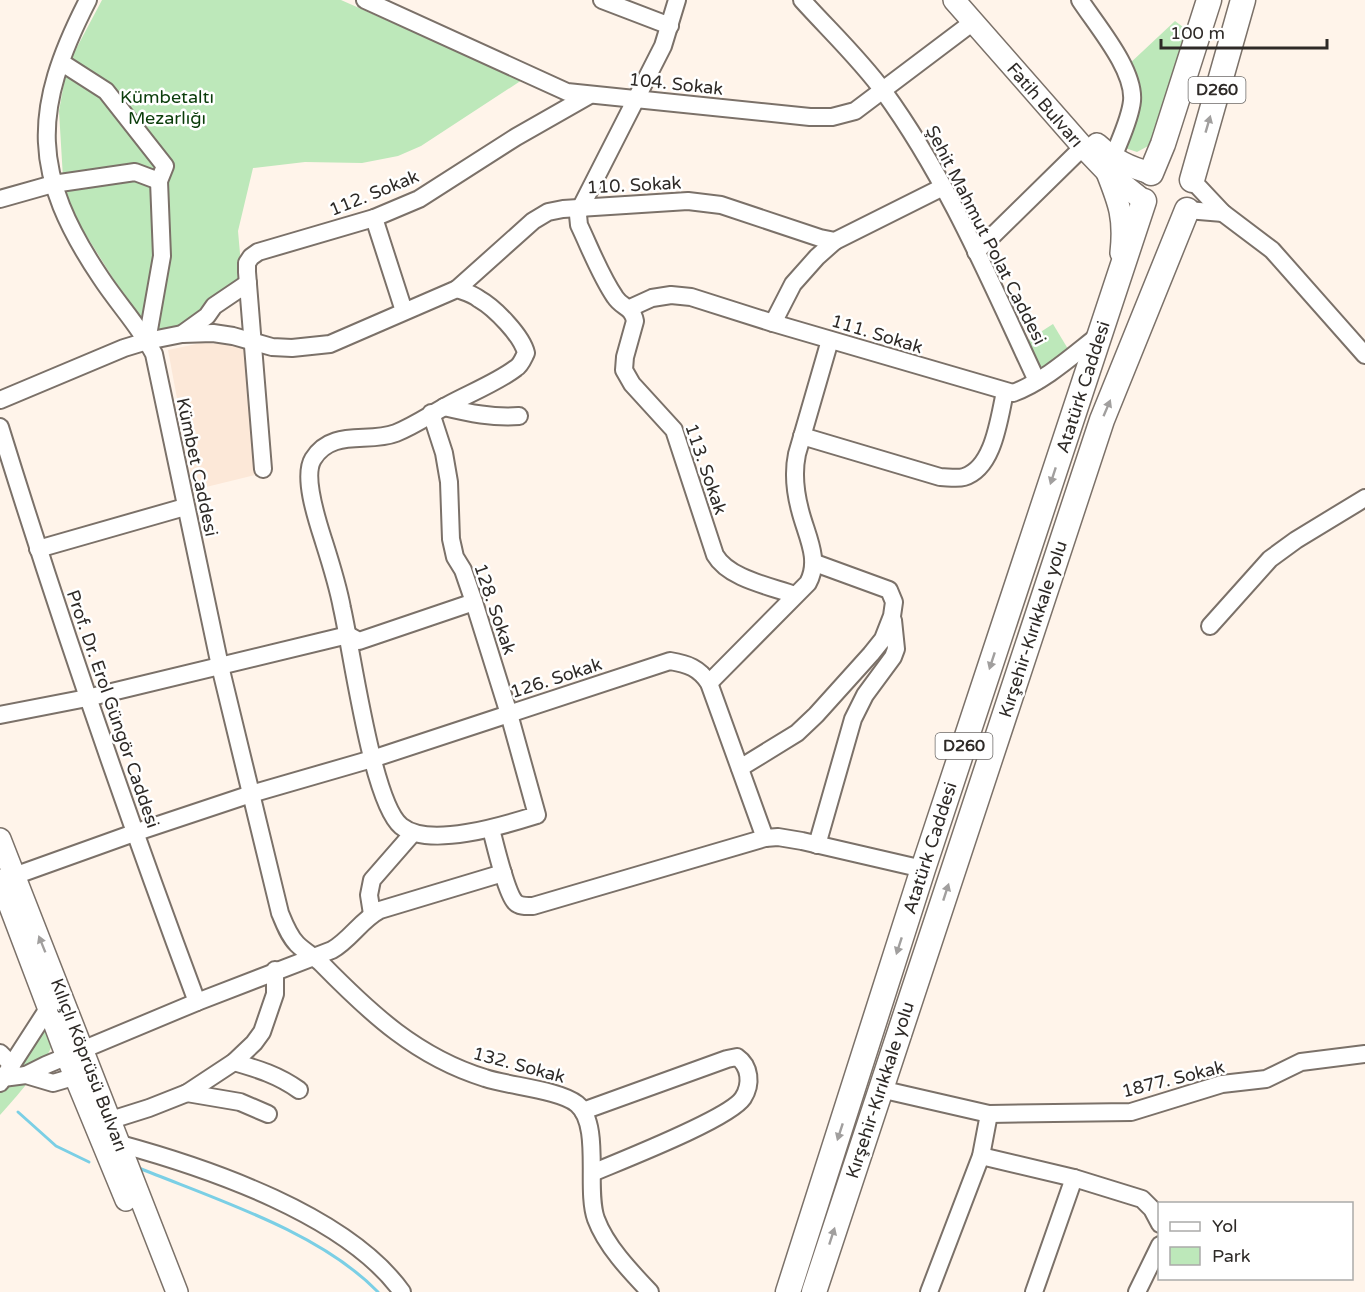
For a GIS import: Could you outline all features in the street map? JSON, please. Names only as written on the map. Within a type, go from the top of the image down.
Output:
[{"type":"highway","name":"D260","points":[[1151,173],[1209,0]]},
{"type":"highway","name":"D260","points":[[1192,180],[1243,0]]},
{"type":"highway","points":[[1173,166],[1181,169],[1192,180],[1194,196],[1187,210],[1172,218],[1163,217],[1149,208],[1144,201],[1144,186],[1151,173],[1158,168],[1173,166]]},
{"type":"highway","name":"Atatürk Caddesi","points":[[788,1292],[923,869],[1144,201]]},
{"type":"highway","name":"Kırşehir-Kırıkkale yolu","points":[[814,1292],[1102,420],[1187,210]]},
{"type":"main road","name":"Fatih Bulvarı","points":[[954,0],[1083,147],[1109,164],[1128,166],[1151,173]]},
{"type":"main road","name":"Fatih Bulvarı","points":[[972,0],[1079,125],[1109,164],[1144,201]]},
{"type":"main road","points":[[1119,276],[1123,222],[1109,164],[1142,158],[1162,144]]},
{"type":"main road","name":"Kılıçlı Köprüsü Bulvarı","points":[[0,839],[7,878],[49,1007],[75,1054]]},
{"type":"main road","name":"Kılıçlı Köprüsü Bulvarı","points":[[7,878],[84,1075],[163,1292]]},
{"type":"main road","name":"Kılıçlı Köprüsü Bulvarı","points":[[84,1075],[111,1120],[177,1292]]},
{"type":"street","name":"Kümbet Caddesi","points":[[88,0],[73,28],[49,96],[46,143],[53,184],[61,207],[93,267],[154,354],[220,666],[283,920],[296,944],[314,956]]},
{"type":"street","name":"104. Sokak","points":[[366,0],[567,92],[588,96],[832,117],[855,111],[973,22]]},
{"type":"street","points":[[602,0],[670,26]]},
{"type":"street","points":[[630,308],[616,298],[579,225],[578,215],[663,46],[677,0]]},
{"type":"street","name":"Şehit Mahmut Polat Caddesi","points":[[802,0],[884,91],[913,134],[976,252],[1037,381]]},
{"type":"street","points":[[1080,0],[1116,55],[1129,78],[1132,89],[1132,104],[1109,164]]},
{"type":"street","points":[[67,66],[106,91],[165,166],[159,181],[162,256],[147,341]]},
{"type":"street","name":"112. Sokak","points":[[263,469],[248,283],[247,263],[251,256],[374,218],[419,199],[516,137],[588,96]]},
{"type":"street","points":[[976,252],[1083,147]]},
{"type":"street","points":[[0,199],[53,184],[135,172],[159,181]]},
{"type":"street","points":[[1192,180],[1223,213],[1272,250],[1365,355]]},
{"type":"street","points":[[773,323],[793,284],[817,257],[836,241],[943,187]]},
{"type":"street","name":"110. Sokak","points":[[182,334],[213,333],[282,348],[330,344],[457,289],[533,221],[548,212],[581,207],[688,201],[721,205],[820,238],[836,241]]},
{"type":"street","points":[[1187,210],[1223,213]]},
{"type":"street","points":[[374,218],[404,311]]},
{"type":"street","points":[[0,400],[124,348],[182,334],[207,316],[214,306],[248,283]]},
{"type":"street","points":[[457,289],[480,299],[519,338],[526,353],[517,368],[394,434],[333,441],[322,448],[311,460],[308,480],[348,635],[372,759],[392,815],[400,825],[413,833],[451,835],[491,829],[503,873],[515,902],[524,906],[533,906],[765,838],[778,837],[923,869]]},
{"type":"street","name":"111. Sokak","points":[[630,308],[652,298],[671,295],[691,297],[1005,392]]},
{"type":"street","name":"113. Sokak","points":[[630,308],[635,321],[625,357],[624,370],[632,384],[674,430],[715,555],[721,565],[732,573],[795,595]]},
{"type":"street","points":[[802,436],[940,477],[964,477],[977,469],[991,451],[1005,392],[1013,393],[1037,381],[1100,334]]},
{"type":"street","points":[[765,838],[708,683],[807,583],[814,563],[795,488],[794,471],[830,340]]},
{"type":"street","points":[[438,410],[519,416]]},
{"type":"street","name":"128. Sokak","points":[[438,410],[449,482],[451,539],[455,557],[463,570],[474,602],[537,815],[491,829]]},
{"type":"street","name":"Prof. Dr. Erol Güngör Caddesi","points":[[0,427],[87,698],[197,1002]]},
{"type":"street","points":[[1210,626],[1270,559],[1296,540],[1365,498]]},
{"type":"street","points":[[38,549],[185,507]]},
{"type":"street","points":[[740,768],[788,740],[816,716],[883,639],[892,616],[894,602],[889,590],[814,563]]},
{"type":"street","points":[[0,715],[87,698],[348,635],[359,641],[474,602]]},
{"type":"street","points":[[817,845],[853,719],[865,695],[893,657],[896,649],[892,616]]},
{"type":"street","name":"126. Sokak","points":[[7,878],[251,794],[372,759],[670,662],[693,667],[708,683]]},
{"type":"street","points":[[372,914],[369,895],[372,880],[413,833]]},
{"type":"street","points":[[26,1076],[46,1065],[197,1002],[341,945],[372,914],[389,906],[503,873]]},
{"type":"street","name":"132. Sokak","points":[[314,956],[365,1007],[401,1037],[425,1052],[486,1079],[560,1095],[570,1099],[583,1111]]},
{"type":"street","points":[[111,1120],[187,1094],[234,1062],[262,1032],[275,994],[276,970]]},
{"type":"street","points":[[49,1007],[4,1070],[53,1083],[84,1075]]},
{"type":"street","name":"1877. Sokak","points":[[880,1089],[989,1114],[1131,1112],[1222,1084],[1266,1079],[1301,1062],[1365,1054]]},
{"type":"street","points":[[591,1173],[705,1123],[732,1107],[743,1098],[747,1089],[749,1078],[747,1067],[737,1057],[727,1059],[583,1111],[591,1145],[591,1173],[593,1208],[600,1227],[616,1253],[650,1292]]},
{"type":"street","points":[[234,1062],[269,1072],[299,1090]]},
{"type":"street","points":[[187,1094],[240,1102],[268,1114]]},
{"type":"street","points":[[929,1292],[981,1156],[989,1114]]},
{"type":"street","points":[[120,1144],[171,1158],[224,1177],[323,1224],[375,1262],[402,1292]]},
{"type":"street","points":[[981,1156],[1074,1178],[1142,1199],[1156,1216]]},
{"type":"street","points":[[1034,1292],[1074,1178]]},
{"type":"street","points":[[1137,1292],[1158,1249]]},
{"type":"shaded area","points":[[201,343],[247,345],[255,475],[194,490],[168,350]]},
{"type":"green space","name":"Kümbetaltı Mezarlığı","points":[[102,0],[341,0],[522,80],[421,146],[398,156],[362,163],[305,162],[253,168],[238,231],[242,276],[176,329],[162,332],[146,327],[129,304],[81,227],[69,201],[63,178],[59,111],[67,66]]},
{"type":"green space","points":[[1175,21],[1187,30],[1157,134],[1150,145],[1137,152],[1119,146],[1138,101],[1127,66]]},
{"type":"green space","points":[[1053,324],[1068,349],[1060,359],[1044,370],[1039,369],[1025,342]]},
{"type":"green space","points":[[50,1022],[53,1041],[51,1049],[30,1080],[0,1115],[0,1093]]},
{"type":"waterway","points":[[18,1112],[56,1146],[89,1162]]},
{"type":"waterway","points":[[139,1168],[233,1205],[297,1235],[327,1252],[378,1292]]}]
